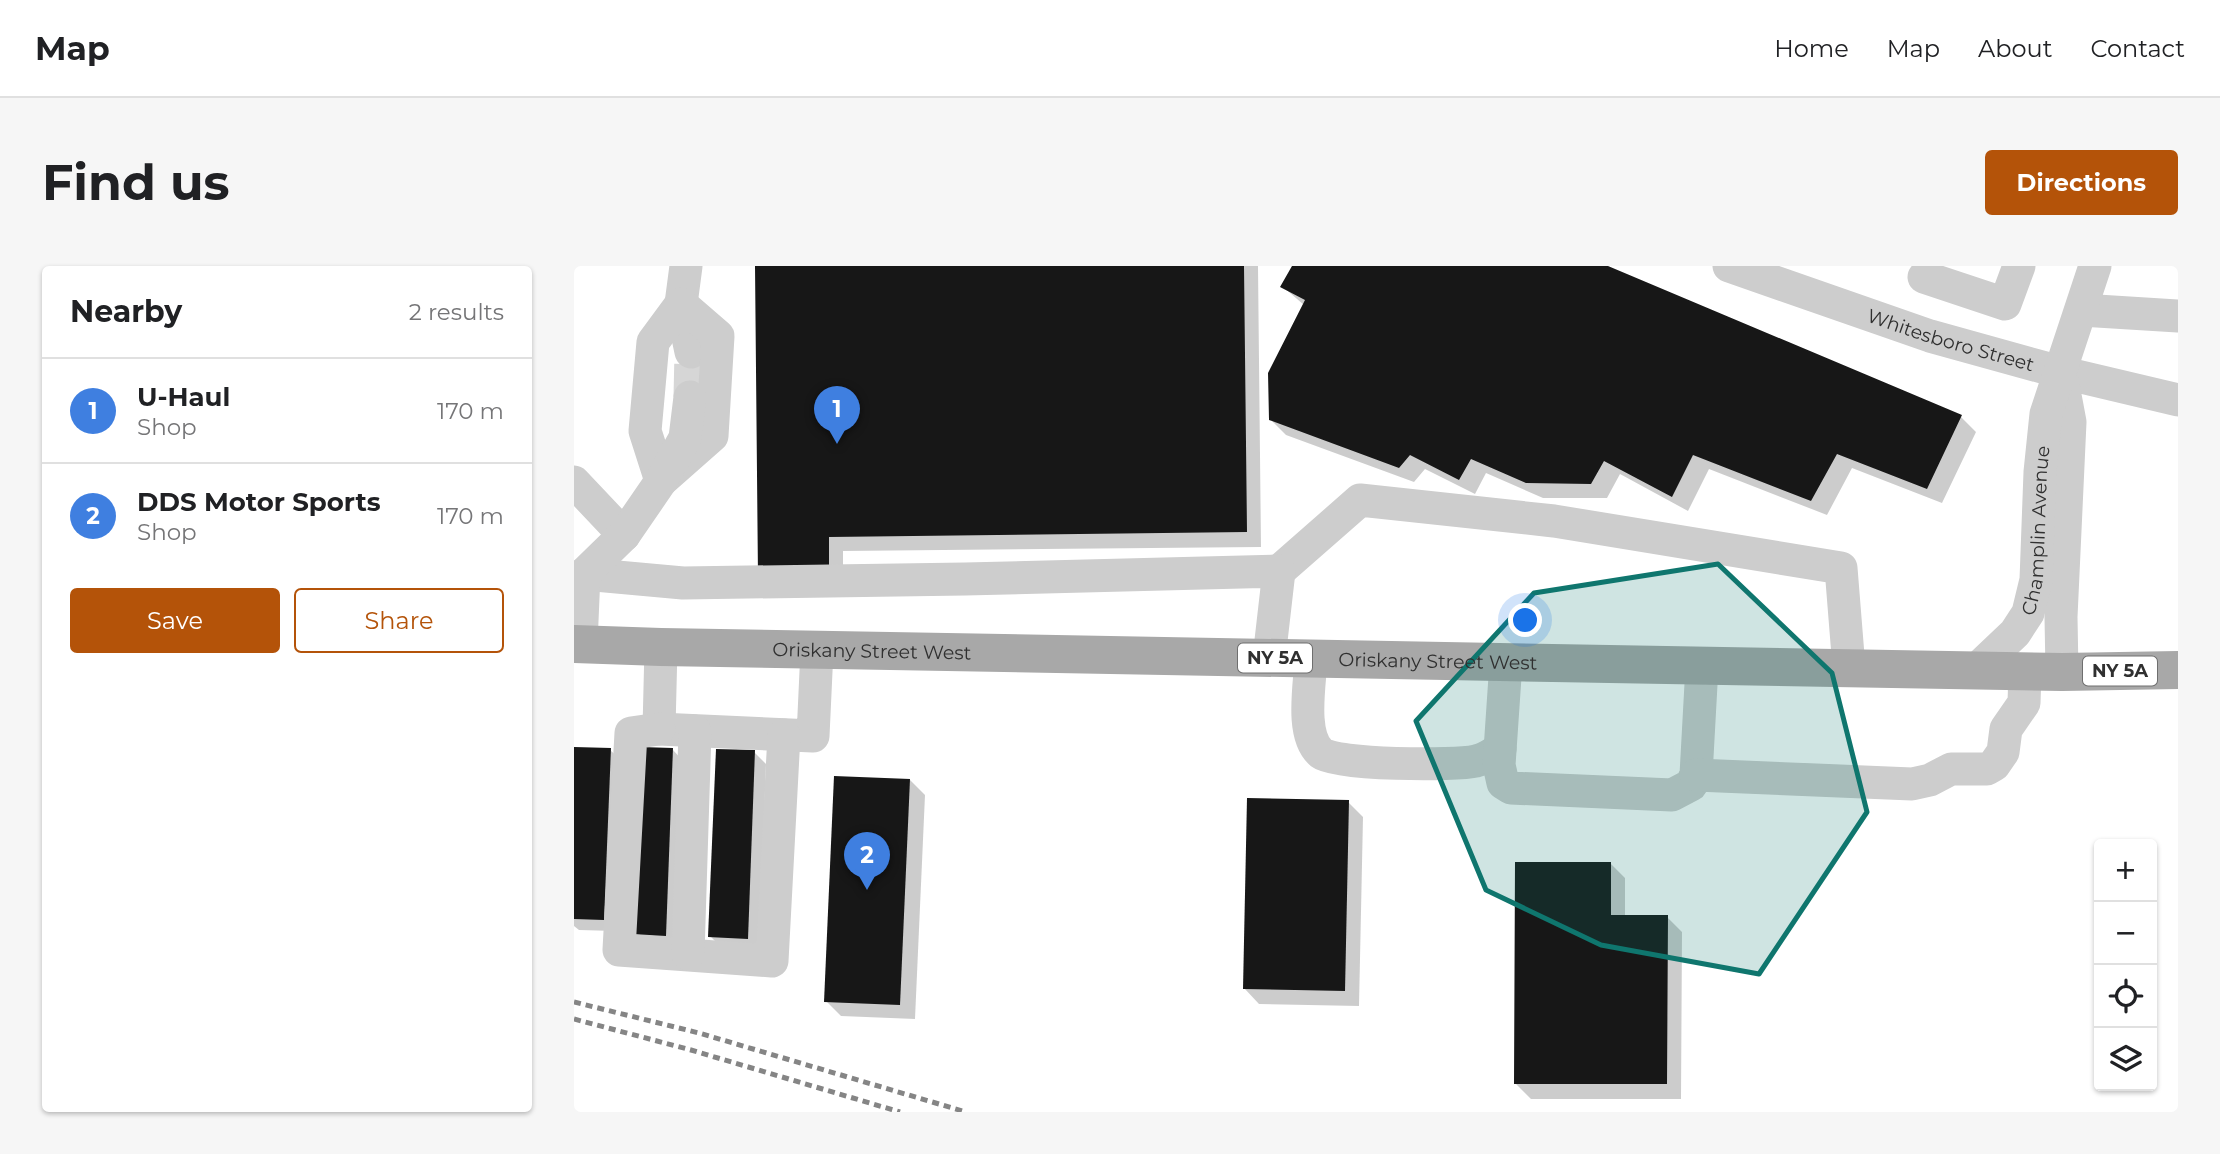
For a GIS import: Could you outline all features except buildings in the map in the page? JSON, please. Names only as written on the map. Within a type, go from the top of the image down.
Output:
[{"type":"main road","name":"Oriskany Street West","points":[[577,644],[1702,666],[2044,671],[2178,670]]},
{"type":"street","points":[[686,266],[681,304],[691,352]]},
{"type":"street","points":[[1907,328],[1926,272],[2005,304],[2019,266]]},
{"type":"street","name":"Champlin Avenue","points":[[1976,670],[2015,633],[2028,613],[2036,580],[2040,472],[2046,414],[2095,266]]},
{"type":"street","name":"Whitesboro Street","points":[[1736,267],[1907,328],[2060,372],[2178,400]]},
{"type":"street","points":[[662,481],[645,431],[653,342],[681,304]]},
{"type":"street","points":[[662,481],[712,436],[718,336],[681,304]]},
{"type":"street","points":[[2081,310],[2178,317]]},
{"type":"street","name":"Champlin Avenue","points":[[1696,775],[1912,784],[1930,780],[1951,769],[1987,769],[1994,765],[2000,758],[2006,730],[2044,671],[2061,617],[2070,422],[2060,372]]},
{"type":"street","points":[[577,644],[584,574],[624,535],[662,481],[685,438],[690,397]]},
{"type":"street","points":[[574,482],[624,535]]},
{"type":"street","points":[[584,574],[682,583],[1279,571],[1360,500],[1554,521],[1841,568],[1849,668]]},
{"type":"street","points":[[1269,658],[1279,571]]},
{"type":"street","points":[[659,729],[661,647]]},
{"type":"street","points":[[784,735],[772,961],[620,950],[631,733],[659,729],[813,736],[817,650]]},
{"type":"street","points":[[1311,659],[1308,725],[1315,746],[1322,754],[1332,758],[1389,763],[1462,764],[1486,758],[1500,749]]},
{"type":"street","points":[[1506,662],[1500,749],[1500,775],[1503,783],[1511,788],[1672,795],[1691,785],[1696,775],[1702,666]]},
{"type":"street","points":[[688,954],[695,731]]},
{"type":"highlighted area","points":[[1718,564],[1832,673],[1867,812],[1759,974],[1601,945],[1486,890],[1416,721],[1534,593]]},
{"type":"tunnel","points":[[690,397],[691,352]]},
{"type":"railway","points":[[574,1002],[699,1033],[966,1112]]},
{"type":"railway","points":[[574,1019],[691,1050],[900,1112]]},
{"type":"place","name":"U-Haul","points":[[837,444]]},
{"type":"place","name":"DDS Motor Sports","points":[[867,890]]}]
